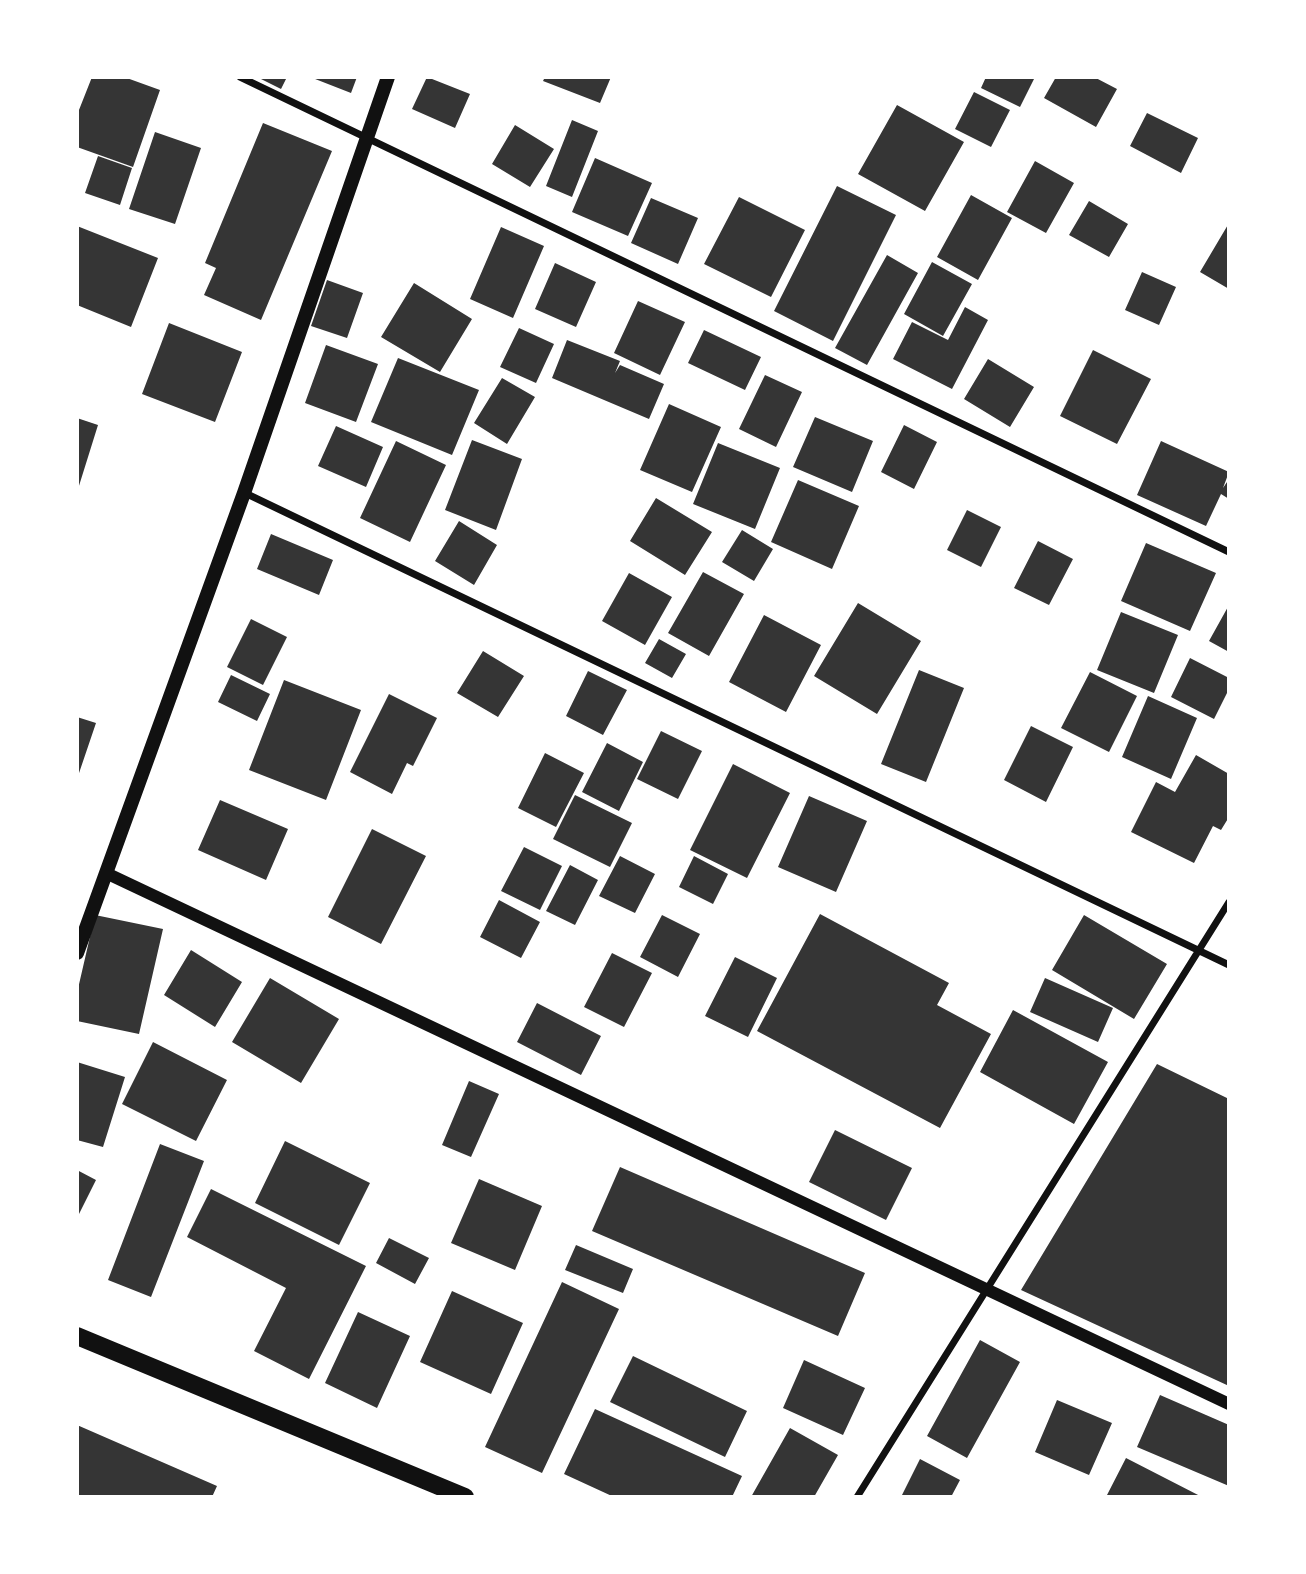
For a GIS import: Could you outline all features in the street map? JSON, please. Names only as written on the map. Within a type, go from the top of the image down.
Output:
[{"type":"main road","points":[[77,953],[244,493],[387,77]]},
{"type":"main road","points":[[77,1336],[465,1497]]},
{"type":"street","points":[[240,77],[368,136],[1229,552]]},
{"type":"street","points":[[244,493],[1229,965]]},
{"type":"street","points":[[106,873],[1229,1404]]},
{"type":"street","points":[[857,1497],[1229,902]]},
{"type":"building","points":[[92,77],[124,77],[160,90],[133,167],[77,147],[77,115]]},
{"type":"building","points":[[257,77],[287,77],[281,89]]},
{"type":"building","points":[[310,77],[357,77],[351,93]]},
{"type":"building","points":[[427,77],[470,94],[455,128],[412,109]]},
{"type":"building","points":[[545,77],[611,77],[600,103],[543,81]]},
{"type":"building","points":[[986,77],[1035,77],[1020,107],[981,88]]},
{"type":"building","points":[[1056,77],[1094,77],[1117,89],[1096,127],[1044,98]]},
{"type":"building","points":[[974,92],[1010,110],[991,147],[955,129]]},
{"type":"building","points":[[897,105],[964,142],[925,211],[858,174]]},
{"type":"building","points":[[1147,113],[1198,138],[1181,173],[1130,146]]},
{"type":"building","points":[[572,120],[598,131],[572,197],[546,186]]},
{"type":"building","points":[[263,123],[332,151],[261,320],[204,295],[216,268],[205,263]]},
{"type":"building","points":[[515,125],[554,149],[530,187],[492,164]]},
{"type":"building","points":[[155,132],[201,148],[175,224],[129,209]]},
{"type":"building","points":[[98,156],[132,168],[120,205],[85,193]]},
{"type":"building","points":[[595,158],[652,183],[628,236],[572,212]]},
{"type":"building","points":[[1035,161],[1074,183],[1046,233],[1007,212]]},
{"type":"building","points":[[837,186],[896,215],[833,341],[774,311]]},
{"type":"building","points":[[971,195],[1012,218],[978,280],[937,257]]},
{"type":"building","points":[[739,197],[805,230],[771,297],[704,264]]},
{"type":"building","points":[[651,198],[698,218],[678,264],[631,243]]},
{"type":"building","points":[[1089,201],[1128,224],[1109,257],[1069,235]]},
{"type":"building","points":[[1229,223],[1229,289],[1200,272]]},
{"type":"building","points":[[77,226],[158,258],[131,327],[77,305]]},
{"type":"building","points":[[501,227],[544,246],[513,318],[470,299]]},
{"type":"building","points":[[887,255],[918,273],[867,365],[835,348]]},
{"type":"building","points":[[932,262],[972,284],[943,336],[904,314]]},
{"type":"building","points":[[555,263],[596,282],[576,327],[535,309]]},
{"type":"building","points":[[1142,272],[1176,287],[1159,325],[1125,310]]},
{"type":"building","points":[[327,280],[363,293],[347,338],[311,326]]},
{"type":"building","points":[[414,283],[472,319],[440,372],[381,337]]},
{"type":"building","points":[[638,301],[685,322],[660,375],[614,353]]},
{"type":"building","points":[[965,307],[988,320],[952,389],[893,359],[912,322],[948,340]]},
{"type":"building","points":[[169,323],[242,352],[215,422],[142,394]]},
{"type":"building","points":[[519,328],[554,344],[536,383],[500,367]]},
{"type":"building","points":[[704,330],[761,357],[745,390],[688,363]]},
{"type":"building","points":[[567,340],[620,361],[615,373],[620,365],[664,384],[649,419],[552,378]]},
{"type":"building","points":[[326,345],[378,364],[356,422],[305,403]]},
{"type":"building","points":[[1093,350],[1151,379],[1117,444],[1060,416]]},
{"type":"building","points":[[398,358],[479,390],[452,455],[371,422]]},
{"type":"building","points":[[988,359],[1034,387],[1010,427],[964,399]]},
{"type":"building","points":[[765,375],[802,392],[776,447],[739,429]]},
{"type":"building","points":[[502,378],[535,397],[507,444],[474,423]]},
{"type":"building","points":[[669,404],[721,427],[692,492],[640,470]]},
{"type":"building","points":[[815,417],[873,441],[852,492],[793,467]]},
{"type":"building","points":[[77,418],[98,425],[78,489],[77,489]]},
{"type":"building","points":[[904,425],[937,442],[914,489],[881,472]]},
{"type":"building","points":[[336,426],[383,447],[366,487],[318,466]]},
{"type":"building","points":[[472,440],[522,459],[496,530],[445,510]]},
{"type":"building","points":[[396,441],[446,465],[410,542],[360,518]]},
{"type":"building","points":[[1161,441],[1229,472],[1223,488],[1229,479],[1229,499],[1221,494],[1206,526],[1137,495]]},
{"type":"building","points":[[718,443],[780,468],[755,529],[693,504]]},
{"type":"building","points":[[798,480],[859,506],[832,569],[771,542]]},
{"type":"building","points":[[656,498],[712,532],[685,575],[630,541]]},
{"type":"building","points":[[967,510],[1001,527],[981,567],[947,550]]},
{"type":"building","points":[[459,521],[497,545],[474,585],[435,561]]},
{"type":"building","points":[[742,530],[773,549],[754,581],[722,562]]},
{"type":"building","points":[[271,534],[333,560],[319,595],[257,569]]},
{"type":"building","points":[[1038,541],[1073,559],[1049,605],[1014,588]]},
{"type":"building","points":[[1146,543],[1216,573],[1190,631],[1121,601]]},
{"type":"building","points":[[703,572],[744,594],[709,656],[668,633]]},
{"type":"building","points":[[629,573],[672,597],[645,645],[602,621]]},
{"type":"building","points":[[858,603],[921,641],[877,714],[814,676]]},
{"type":"building","points":[[1229,605],[1229,652],[1209,641]]},
{"type":"building","points":[[1121,612],[1178,635],[1154,693],[1097,670]]},
{"type":"building","points":[[764,615],[821,645],[786,712],[729,682]]},
{"type":"building","points":[[251,619],[287,637],[263,685],[227,667]]},
{"type":"building","points":[[659,639],[686,654],[672,678],[645,663]]},
{"type":"building","points":[[483,651],[524,676],[498,717],[457,693]]},
{"type":"building","points":[[1190,658],[1229,678],[1229,689],[1214,719],[1171,697]]},
{"type":"building","points":[[919,670],[964,688],[926,782],[881,764]]},
{"type":"building","points":[[588,671],[627,690],[603,735],[566,716]]},
{"type":"building","points":[[1090,672],[1137,696],[1109,752],[1061,728]]},
{"type":"building","points":[[231,675],[270,694],[257,721],[218,702]]},
{"type":"building","points":[[284,680],[361,710],[326,800],[249,770]]},
{"type":"building","points":[[389,694],[437,718],[413,766],[407,763],[392,794],[350,772]]},
{"type":"building","points":[[1148,696],[1197,718],[1171,779],[1122,757]]},
{"type":"building","points":[[77,717],[96,723],[77,779]]},
{"type":"building","points":[[1031,726],[1073,747],[1046,802],[1004,780]]},
{"type":"building","points":[[661,731],[702,751],[678,799],[637,779]]},
{"type":"building","points":[[607,743],[643,762],[619,811],[582,792]]},
{"type":"building","points":[[545,753],[584,773],[556,827],[518,808]]},
{"type":"building","points":[[1196,755],[1229,774],[1229,817],[1221,830],[1213,826],[1194,863],[1131,832],[1156,782],[1175,792]]},
{"type":"building","points":[[733,764],[790,793],[747,878],[690,850]]},
{"type":"building","points":[[575,795],[632,823],[610,867],[553,839]]},
{"type":"building","points":[[809,796],[867,821],[836,892],[778,867]]},
{"type":"building","points":[[220,800],[288,829],[266,880],[198,850]]},
{"type":"building","points":[[372,829],[426,856],[381,944],[328,917]]},
{"type":"building","points":[[524,847],[562,866],[540,910],[501,891]]},
{"type":"building","points":[[620,856],[655,874],[635,913],[599,896]]},
{"type":"building","points":[[694,856],[728,874],[713,904],[679,887]]},
{"type":"building","points":[[570,865],[598,880],[575,925],[546,911]]},
{"type":"building","points":[[499,900],[540,922],[521,958],[480,937]]},
{"type":"building","points":[[820,914],[949,983],[937,1005],[991,1034],[940,1128],[757,1031]]},
{"type":"building","points":[[95,915],[163,929],[139,1034],[77,1021],[77,993]]},
{"type":"building","points":[[662,915],[700,934],[678,977],[640,957]]},
{"type":"building","points":[[1084,915],[1167,964],[1134,1019],[1052,970]]},
{"type":"building","points":[[191,950],[242,982],[215,1027],[164,995]]},
{"type":"building","points":[[612,953],[652,973],[624,1027],[584,1007]]},
{"type":"building","points":[[735,957],[777,978],[748,1037],[705,1016]]},
{"type":"building","points":[[270,978],[339,1019],[301,1083],[232,1042]]},
{"type":"building","points":[[1045,978],[1113,1008],[1098,1042],[1030,1012]]},
{"type":"building","points":[[537,1003],[601,1036],[581,1075],[517,1042]]},
{"type":"building","points":[[1013,1010],[1108,1062],[1074,1124],[980,1072]]},
{"type":"building","points":[[153,1042],[227,1080],[196,1141],[122,1104]]},
{"type":"building","points":[[77,1062],[125,1077],[103,1147],[77,1140]]},
{"type":"building","points":[[1157,1064],[1229,1099],[1229,1386],[1021,1290]]},
{"type":"building","points":[[469,1081],[499,1094],[471,1157],[442,1145]]},
{"type":"building","points":[[835,1130],[912,1168],[886,1220],[809,1182]]},
{"type":"building","points":[[285,1141],[370,1183],[339,1245],[255,1203]]},
{"type":"building","points":[[160,1144],[204,1161],[151,1297],[108,1280]]},
{"type":"building","points":[[620,1167],[865,1273],[838,1336],[592,1231]]},
{"type":"building","points":[[77,1170],[96,1180],[77,1218]]},
{"type":"building","points":[[479,1179],[542,1206],[515,1270],[451,1243]]},
{"type":"building","points":[[211,1189],[366,1266],[309,1379],[254,1351],[286,1288],[187,1237]]},
{"type":"building","points":[[389,1238],[429,1258],[415,1284],[376,1263]]},
{"type":"building","points":[[576,1245],[633,1269],[623,1293],[565,1270]]},
{"type":"building","points":[[562,1282],[619,1309],[542,1473],[485,1447]]},
{"type":"building","points":[[452,1291],[523,1323],[491,1394],[420,1362]]},
{"type":"building","points":[[358,1312],[410,1336],[377,1408],[325,1383]]},
{"type":"building","points":[[980,1340],[1020,1362],[967,1458],[927,1436]]},
{"type":"building","points":[[633,1356],[747,1411],[725,1457],[610,1402]]},
{"type":"building","points":[[804,1360],[865,1388],[843,1435],[783,1408]]},
{"type":"building","points":[[1160,1395],[1229,1425],[1229,1486],[1137,1447]]},
{"type":"building","points":[[1057,1400],[1112,1423],[1089,1475],[1035,1452]]},
{"type":"building","points":[[595,1409],[742,1476],[732,1497],[614,1497],[564,1474]]},
{"type":"building","points":[[77,1425],[217,1486],[212,1497],[77,1497]]},
{"type":"building","points":[[790,1428],[838,1455],[814,1497],[751,1497]]},
{"type":"building","points":[[1126,1458],[1202,1497],[1107,1495]]},
{"type":"building","points":[[920,1459],[960,1480],[951,1497],[901,1497]]}]
